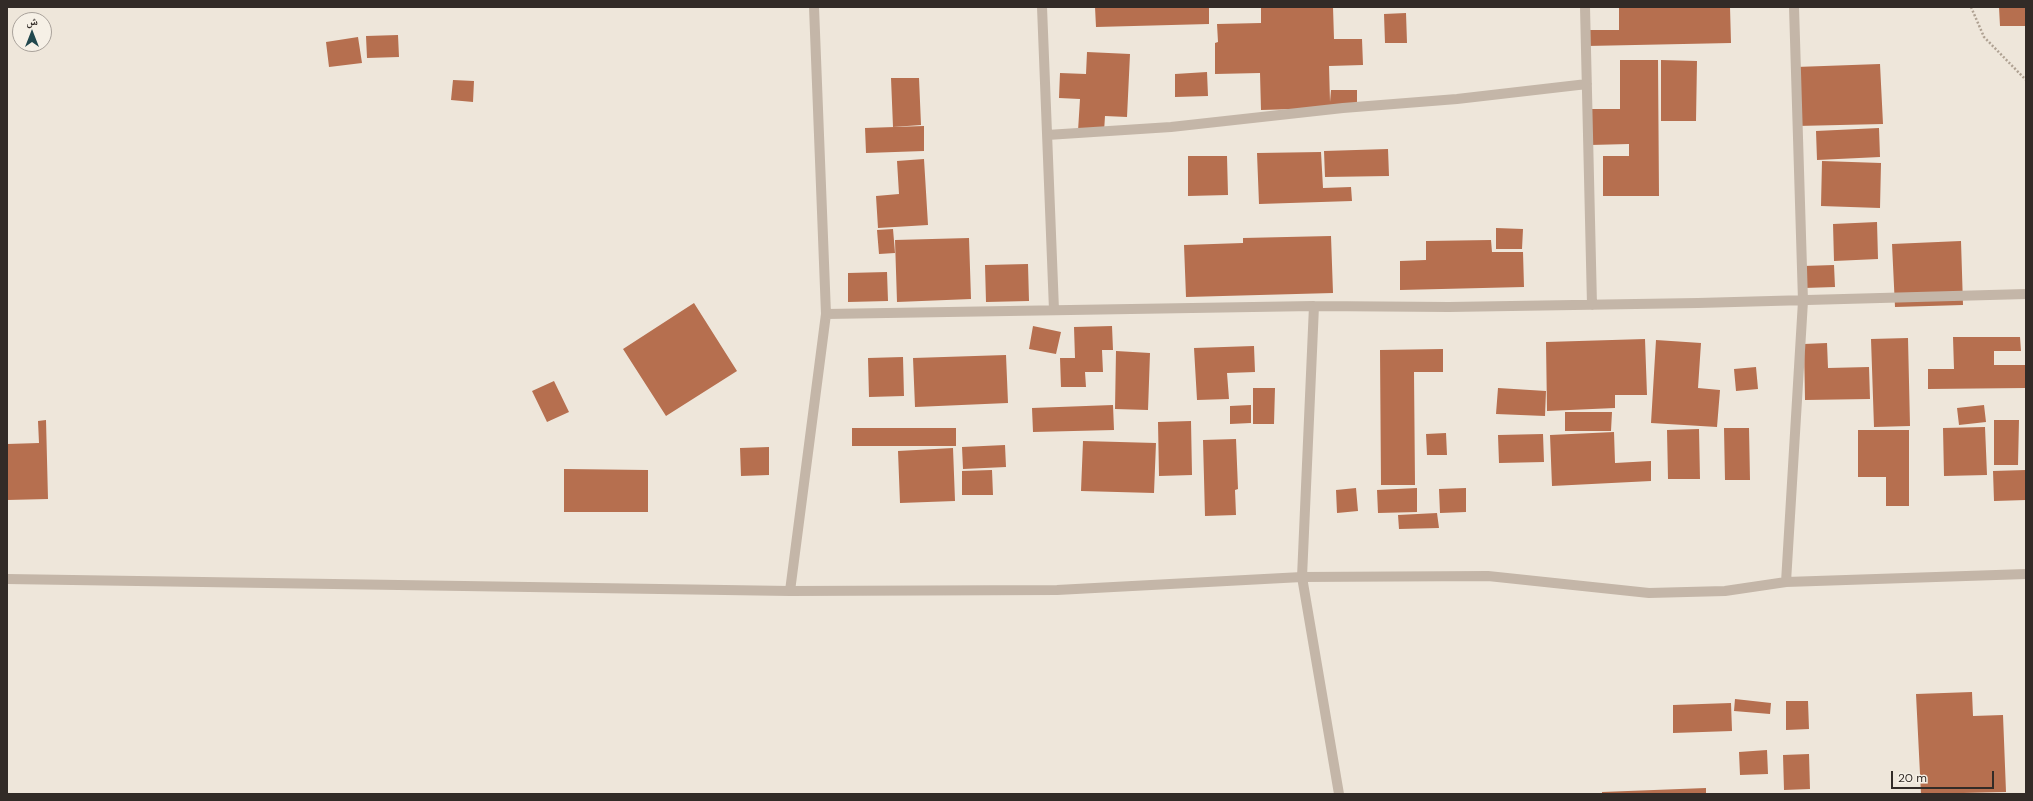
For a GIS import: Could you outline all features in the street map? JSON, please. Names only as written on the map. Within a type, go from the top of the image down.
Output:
[{"type":"street","points":[[790,591],[826,314],[814,7]]},
{"type":"street","points":[[1042,7],[1054,310]]},
{"type":"street","points":[[1585,7],[1592,305]]},
{"type":"street","points":[[1786,582],[1803,301],[1794,7]]},
{"type":"street","points":[[1047,135],[1171,127],[1343,108],[1457,99],[1587,84]]},
{"type":"street","points":[[826,314],[1314,306],[1450,307],[1592,305],[1803,301],[2026,294]]},
{"type":"street","points":[[1314,306],[1302,577],[1339,794]]},
{"type":"street","points":[[7,579],[790,591],[1057,590],[1302,577],[1488,576],[1649,593],[1724,591],[1786,582],[2026,574]]},
{"type":"path","points":[[1971,7],[1984,37],[2026,80]]},
{"type":"building","points":[[1095,7],[1209,7],[1209,24],[1096,27]]},
{"type":"building","points":[[1261,7],[1333,7],[1334,39],[1362,39],[1363,65],[1329,66],[1330,102],[1331,90],[1357,90],[1357,111],[1330,108],[1261,110],[1260,73],[1215,74],[1215,43],[1218,42],[1217,24],[1261,23]]},
{"type":"building","points":[[1619,7],[1730,7],[1731,43],[1587,46],[1587,30],[1619,30]]},
{"type":"building","points":[[1999,7],[2026,7],[2026,26],[2000,26]]},
{"type":"building","points":[[1406,13],[1407,43],[1385,43],[1384,14]]},
{"type":"building","points":[[398,35],[399,57],[367,58],[366,36]]},
{"type":"building","points":[[358,37],[362,63],[329,67],[326,42]]},
{"type":"building","points":[[1087,52],[1130,54],[1127,117],[1105,116],[1104,132],[1078,131],[1080,99],[1059,98],[1060,73],[1086,74]]},
{"type":"building","points":[[1620,60],[1658,60],[1659,196],[1603,196],[1603,156],[1629,156],[1629,144],[1590,145],[1590,109],[1620,109]]},
{"type":"building","points":[[1661,60],[1697,61],[1696,121],[1661,121]]},
{"type":"building","points":[[1880,64],[1883,124],[1797,126],[1796,67]]},
{"type":"building","points":[[1207,72],[1208,96],[1175,97],[1175,74]]},
{"type":"building","points":[[891,78],[919,78],[921,125],[893,127]]},
{"type":"building","points":[[453,80],[474,81],[473,102],[451,100]]},
{"type":"building","points":[[924,126],[924,151],[866,153],[865,128]]},
{"type":"building","points":[[1879,128],[1880,157],[1817,160],[1816,131]]},
{"type":"building","points":[[1388,149],[1389,176],[1325,177],[1324,151]]},
{"type":"building","points":[[1321,152],[1323,188],[1351,187],[1352,201],[1259,204],[1257,153]]},
{"type":"building","points":[[1188,156],[1227,156],[1228,195],[1188,196]]},
{"type":"building","points":[[924,159],[928,225],[878,228],[876,196],[899,194],[897,161]]},
{"type":"building","points":[[1822,161],[1881,163],[1880,208],[1821,206]]},
{"type":"building","points":[[1877,222],[1878,259],[1834,261],[1833,224]]},
{"type":"building","points":[[1496,228],[1523,229],[1522,249],[1496,249]]},
{"type":"building","points":[[893,229],[895,253],[879,254],[877,230]]},
{"type":"building","points":[[1331,236],[1333,293],[1186,297],[1184,245],[1243,243],[1243,238]]},
{"type":"building","points":[[969,238],[971,299],[897,302],[895,240]]},
{"type":"building","points":[[1491,240],[1492,252],[1523,252],[1524,287],[1400,290],[1400,261],[1426,260],[1426,241]]},
{"type":"building","points":[[1961,241],[1963,305],[1895,307],[1892,244]]},
{"type":"building","points":[[1028,264],[1029,301],[986,302],[985,265]]},
{"type":"building","points":[[1834,265],[1835,287],[1804,288],[1803,266]]},
{"type":"building","points":[[887,272],[888,301],[848,302],[848,273]]},
{"type":"building","points":[[694,303],[737,371],[666,416],[623,349]]},
{"type":"building","points":[[1033,326],[1061,332],[1056,354],[1029,349]]},
{"type":"building","points":[[1112,326],[1113,350],[1102,350],[1103,372],[1085,372],[1086,387],[1061,387],[1060,358],[1075,358],[1074,327]]},
{"type":"building","points":[[1953,337],[2020,337],[2021,351],[1994,351],[1994,365],[2026,365],[2026,388],[1928,389],[1928,369],[1954,369]]},
{"type":"building","points":[[1908,338],[1910,426],[1874,427],[1871,339]]},
{"type":"building","points":[[1645,339],[1647,395],[1615,395],[1615,408],[1547,411],[1546,342]]},
{"type":"building","points":[[1656,340],[1701,343],[1698,388],[1720,390],[1717,427],[1651,423]]},
{"type":"building","points":[[1827,343],[1828,368],[1869,367],[1870,399],[1805,400],[1804,344]]},
{"type":"building","points":[[1254,346],[1255,372],[1227,373],[1229,399],[1197,400],[1194,348]]},
{"type":"building","points":[[1443,349],[1443,372],[1414,372],[1415,485],[1381,485],[1380,350]]},
{"type":"building","points":[[1116,351],[1150,353],[1148,410],[1115,409]]},
{"type":"building","points":[[1006,355],[1008,403],[915,407],[913,358]]},
{"type":"building","points":[[903,357],[904,396],[869,397],[868,358]]},
{"type":"building","points":[[1756,367],[1758,389],[1736,391],[1734,369]]},
{"type":"building","points":[[554,381],[569,412],[547,422],[532,391]]},
{"type":"building","points":[[1253,388],[1275,388],[1274,424],[1253,424]]},
{"type":"building","points":[[1498,388],[1546,391],[1545,416],[1496,414]]},
{"type":"building","points":[[1113,405],[1114,430],[1033,432],[1032,408]]},
{"type":"building","points":[[1251,405],[1251,423],[1230,424],[1230,406]]},
{"type":"building","points":[[1984,405],[1986,422],[1959,425],[1957,408]]},
{"type":"building","points":[[1565,412],[1612,412],[1611,431],[1565,431]]},
{"type":"building","points":[[46,420],[48,499],[7,500],[7,444],[39,443],[38,421]]},
{"type":"building","points":[[1994,420],[2019,420],[2018,465],[1994,465]]},
{"type":"building","points":[[1191,421],[1192,475],[1159,476],[1158,422]]},
{"type":"building","points":[[1985,427],[1987,475],[1944,476],[1943,428]]},
{"type":"building","points":[[852,428],[956,428],[956,446],[852,446]]},
{"type":"building","points":[[1724,428],[1749,428],[1750,480],[1725,480]]},
{"type":"building","points":[[1699,429],[1700,479],[1668,479],[1667,430]]},
{"type":"building","points":[[1858,430],[1909,430],[1909,506],[1886,506],[1886,477],[1858,477]]},
{"type":"building","points":[[1614,432],[1615,463],[1651,461],[1651,481],[1552,486],[1550,435]]},
{"type":"building","points":[[1446,433],[1447,455],[1427,455],[1426,434]]},
{"type":"building","points":[[1543,434],[1544,462],[1499,463],[1498,435]]},
{"type":"building","points":[[1236,439],[1238,489],[1235,490],[1236,515],[1205,516],[1203,440]]},
{"type":"building","points":[[1083,441],[1156,443],[1154,493],[1081,491]]},
{"type":"building","points":[[1005,445],[1006,467],[963,469],[962,447]]},
{"type":"building","points":[[769,447],[769,475],[741,476],[740,448]]},
{"type":"building","points":[[953,448],[955,501],[900,503],[898,451]]},
{"type":"building","points":[[564,469],[648,470],[648,512],[564,512]]},
{"type":"building","points":[[992,470],[993,495],[962,495],[962,471]]},
{"type":"building","points":[[2026,470],[2026,500],[1994,501],[1993,471]]},
{"type":"building","points":[[1356,488],[1358,511],[1337,513],[1336,490]]},
{"type":"building","points":[[1417,488],[1417,512],[1378,513],[1377,490]]},
{"type":"building","points":[[1466,488],[1466,512],[1440,513],[1439,489]]},
{"type":"building","points":[[1437,513],[1439,528],[1399,529],[1398,515]]},
{"type":"building","points":[[1972,692],[1973,716],[2003,715],[2006,792],[1921,794],[1916,694]]},
{"type":"building","points":[[1735,699],[1771,703],[1770,714],[1734,711]]},
{"type":"building","points":[[1786,701],[1808,701],[1809,729],[1786,730]]},
{"type":"building","points":[[1731,703],[1732,731],[1673,733],[1673,705]]},
{"type":"building","points":[[1767,750],[1768,774],[1740,775],[1739,752]]},
{"type":"building","points":[[1809,754],[1810,789],[1784,790],[1783,755]]},
{"type":"building","points":[[1706,788],[1706,794],[1602,794],[1602,792]]}]
